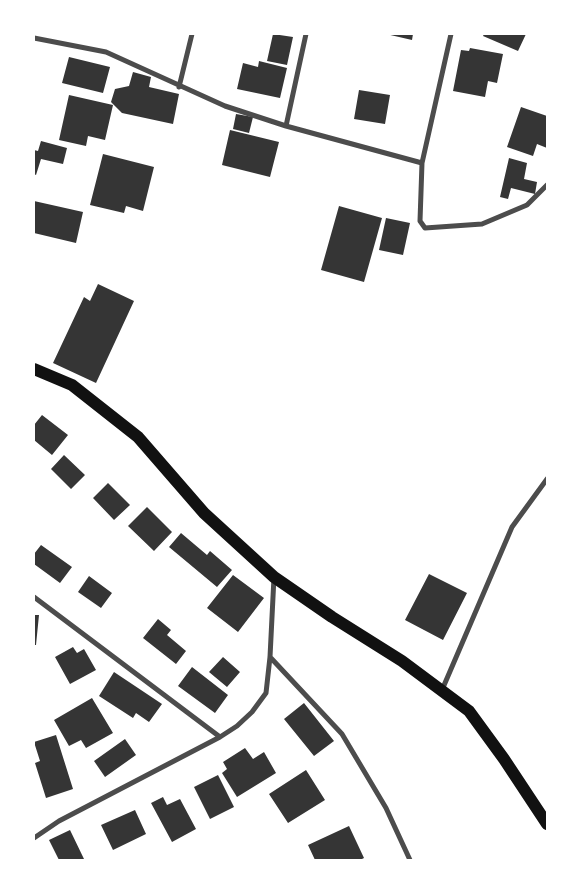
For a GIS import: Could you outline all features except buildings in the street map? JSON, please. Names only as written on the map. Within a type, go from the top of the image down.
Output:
[{"type":"main road","points":[[34,369],[72,385],[138,438],[204,513],[274,577],[332,617],[402,661],[469,711],[547,824]]},
{"type":"street","points":[[179,86],[192,34]]},
{"type":"street","points":[[286,126],[306,34]]},
{"type":"street","points":[[451,34],[422,163],[420,222],[425,228],[482,224],[527,205],[547,185]]},
{"type":"street","points":[[36,36],[106,52],[224,106],[286,126],[422,163]]},
{"type":"street","points":[[442,690],[512,527],[547,479]]},
{"type":"street","points":[[34,838],[59,821],[220,737],[237,726],[252,712],[266,692],[270,657],[274,577]]},
{"type":"street","points":[[34,597],[220,737]]},
{"type":"street","points":[[270,657],[342,734],[386,808],[410,860]]}]
